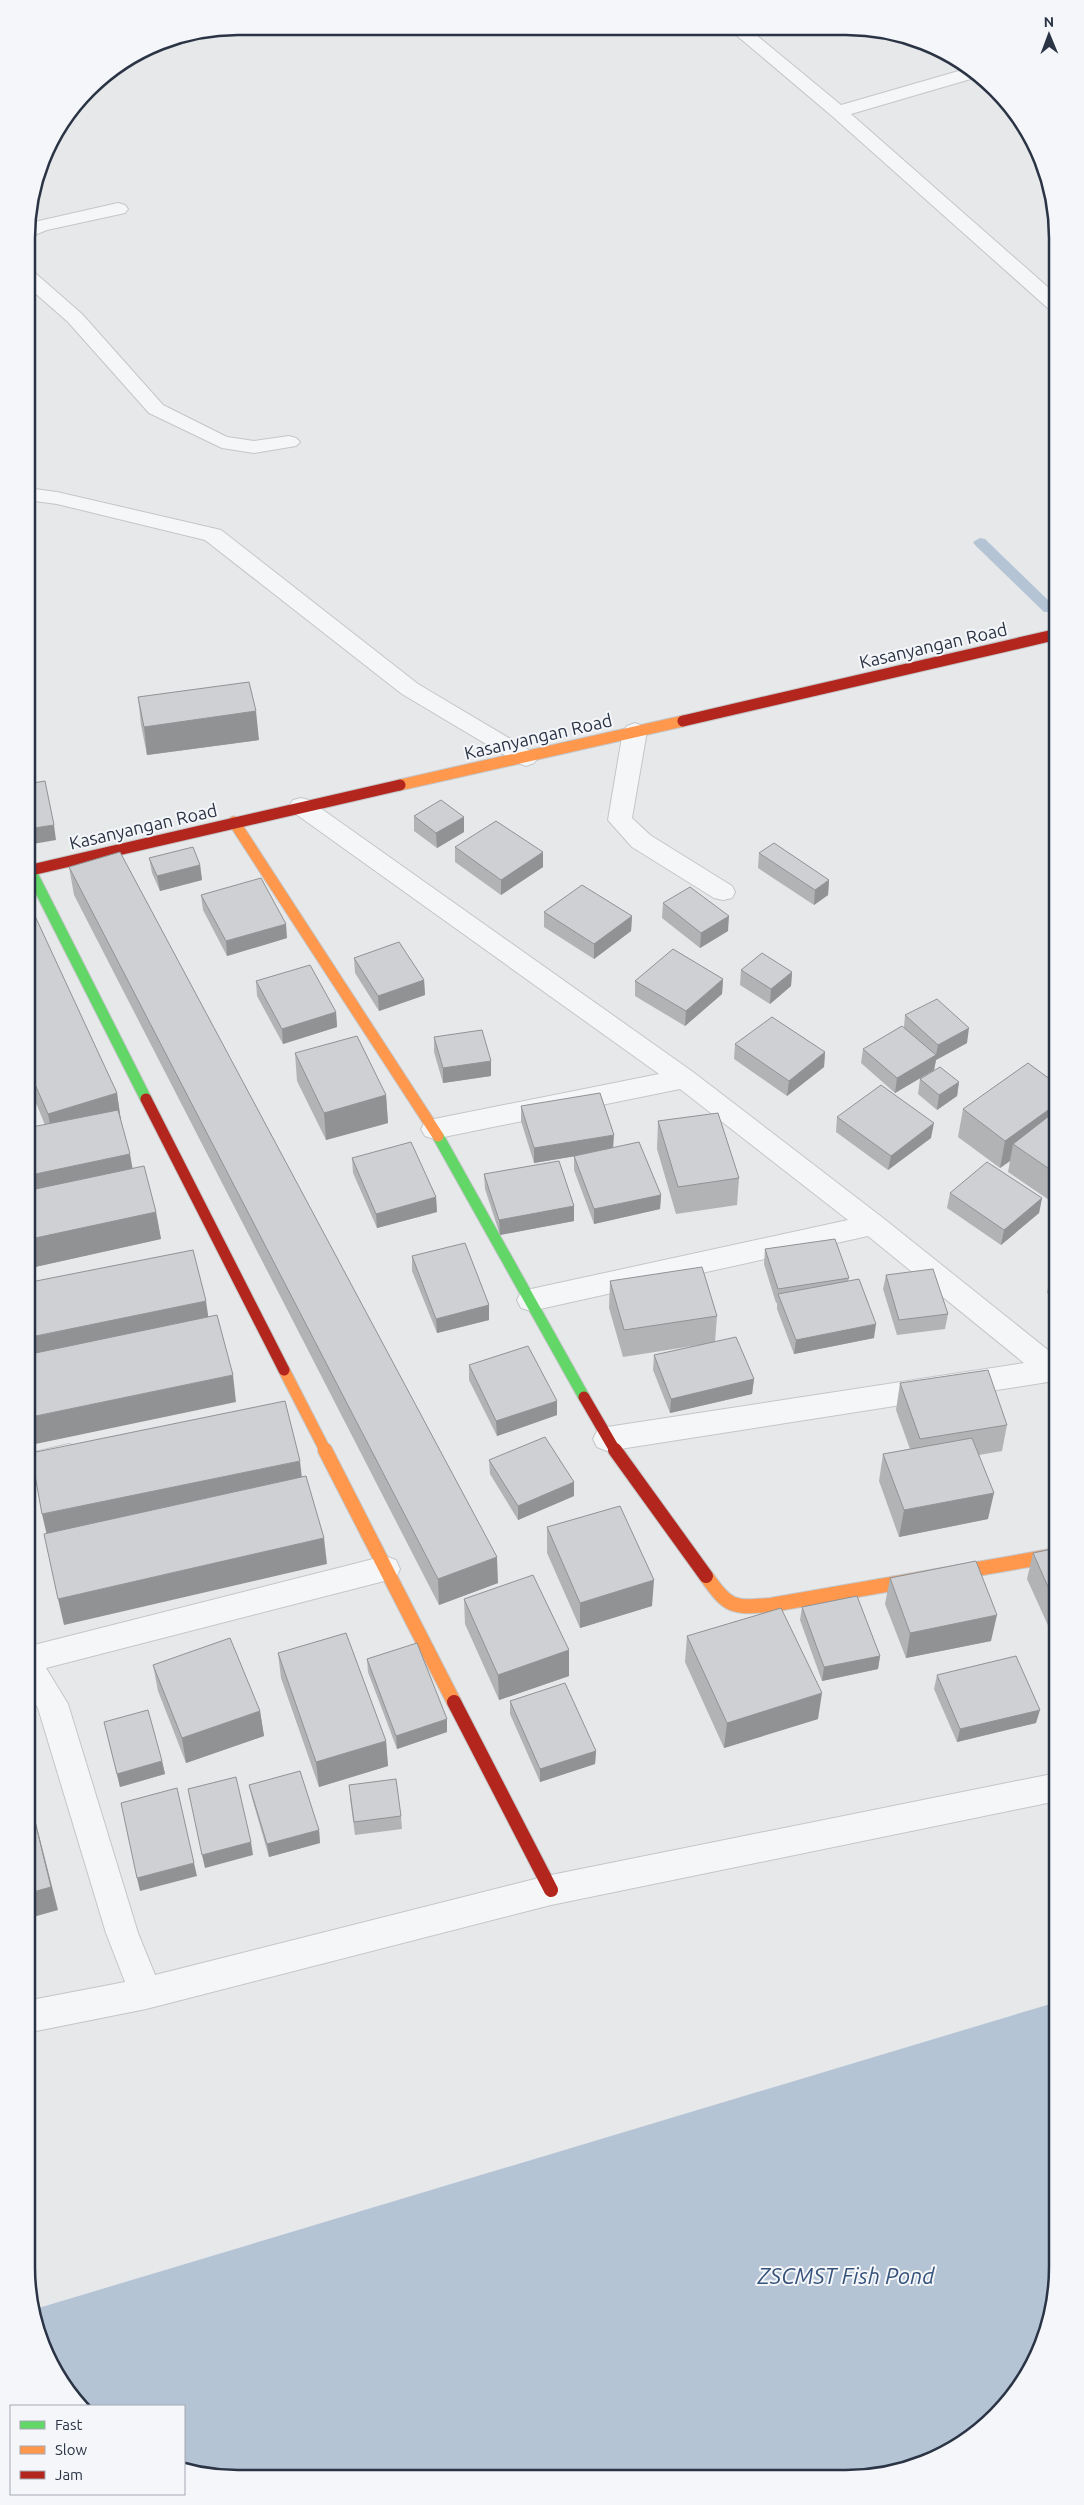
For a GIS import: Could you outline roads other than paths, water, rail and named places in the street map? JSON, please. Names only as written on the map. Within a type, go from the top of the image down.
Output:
[{"type":"street","points":[[745,35],[838,112],[1049,299]]},
{"type":"street","points":[[838,112],[967,74]]},
{"type":"street","points":[[35,229],[118,209]]},
{"type":"street","points":[[35,283],[75,318],[156,409],[222,442],[254,447],[289,442]]},
{"type":"street","points":[[35,495],[57,498],[214,535],[410,689],[526,758]]},
{"type":"street","name":"Kasanyangan Road","points":[[35,869],[301,806],[526,758],[635,731],[1049,636]]},
{"type":"street","points":[[635,731],[620,820],[642,840],[723,892]]},
{"type":"street","points":[[301,806],[684,1078],[873,1225],[1049,1368]]},
{"type":"street","points":[[234,822],[434,1129],[531,1300],[606,1439],[723,1600],[741,1607],[771,1605],[1049,1557]]},
{"type":"street","points":[[35,885],[551,1890]]},
{"type":"street","points":[[434,1129],[684,1078]]},
{"type":"street","points":[[531,1300],[873,1225]]},
{"type":"street","points":[[606,1439],[1049,1373]]},
{"type":"street","points":[[272,1409],[300,1402]]},
{"type":"street","points":[[35,1464],[93,1451]]},
{"type":"street","points":[[35,1659],[385,1569]]},
{"type":"street","points":[[35,1676],[52,1704],[122,1933],[146,1993]]},
{"type":"street","points":[[35,2015],[146,1993],[551,1890],[1049,1789]]},
{"type":"water","name":"ZSCMST Fish Pond","points":[[1049,2004],[1049,2280],[1042,2320],[1034,2345],[1015,2380],[999,2401],[980,2420],[948,2443],[924,2455],[899,2463],[859,2470],[225,2470],[198,2466],[185,2463],[185,2405],[89,2405],[62,2369],[50,2345],[39,2308]]},
{"type":"waterway","points":[[980,542],[1049,609]]}]
